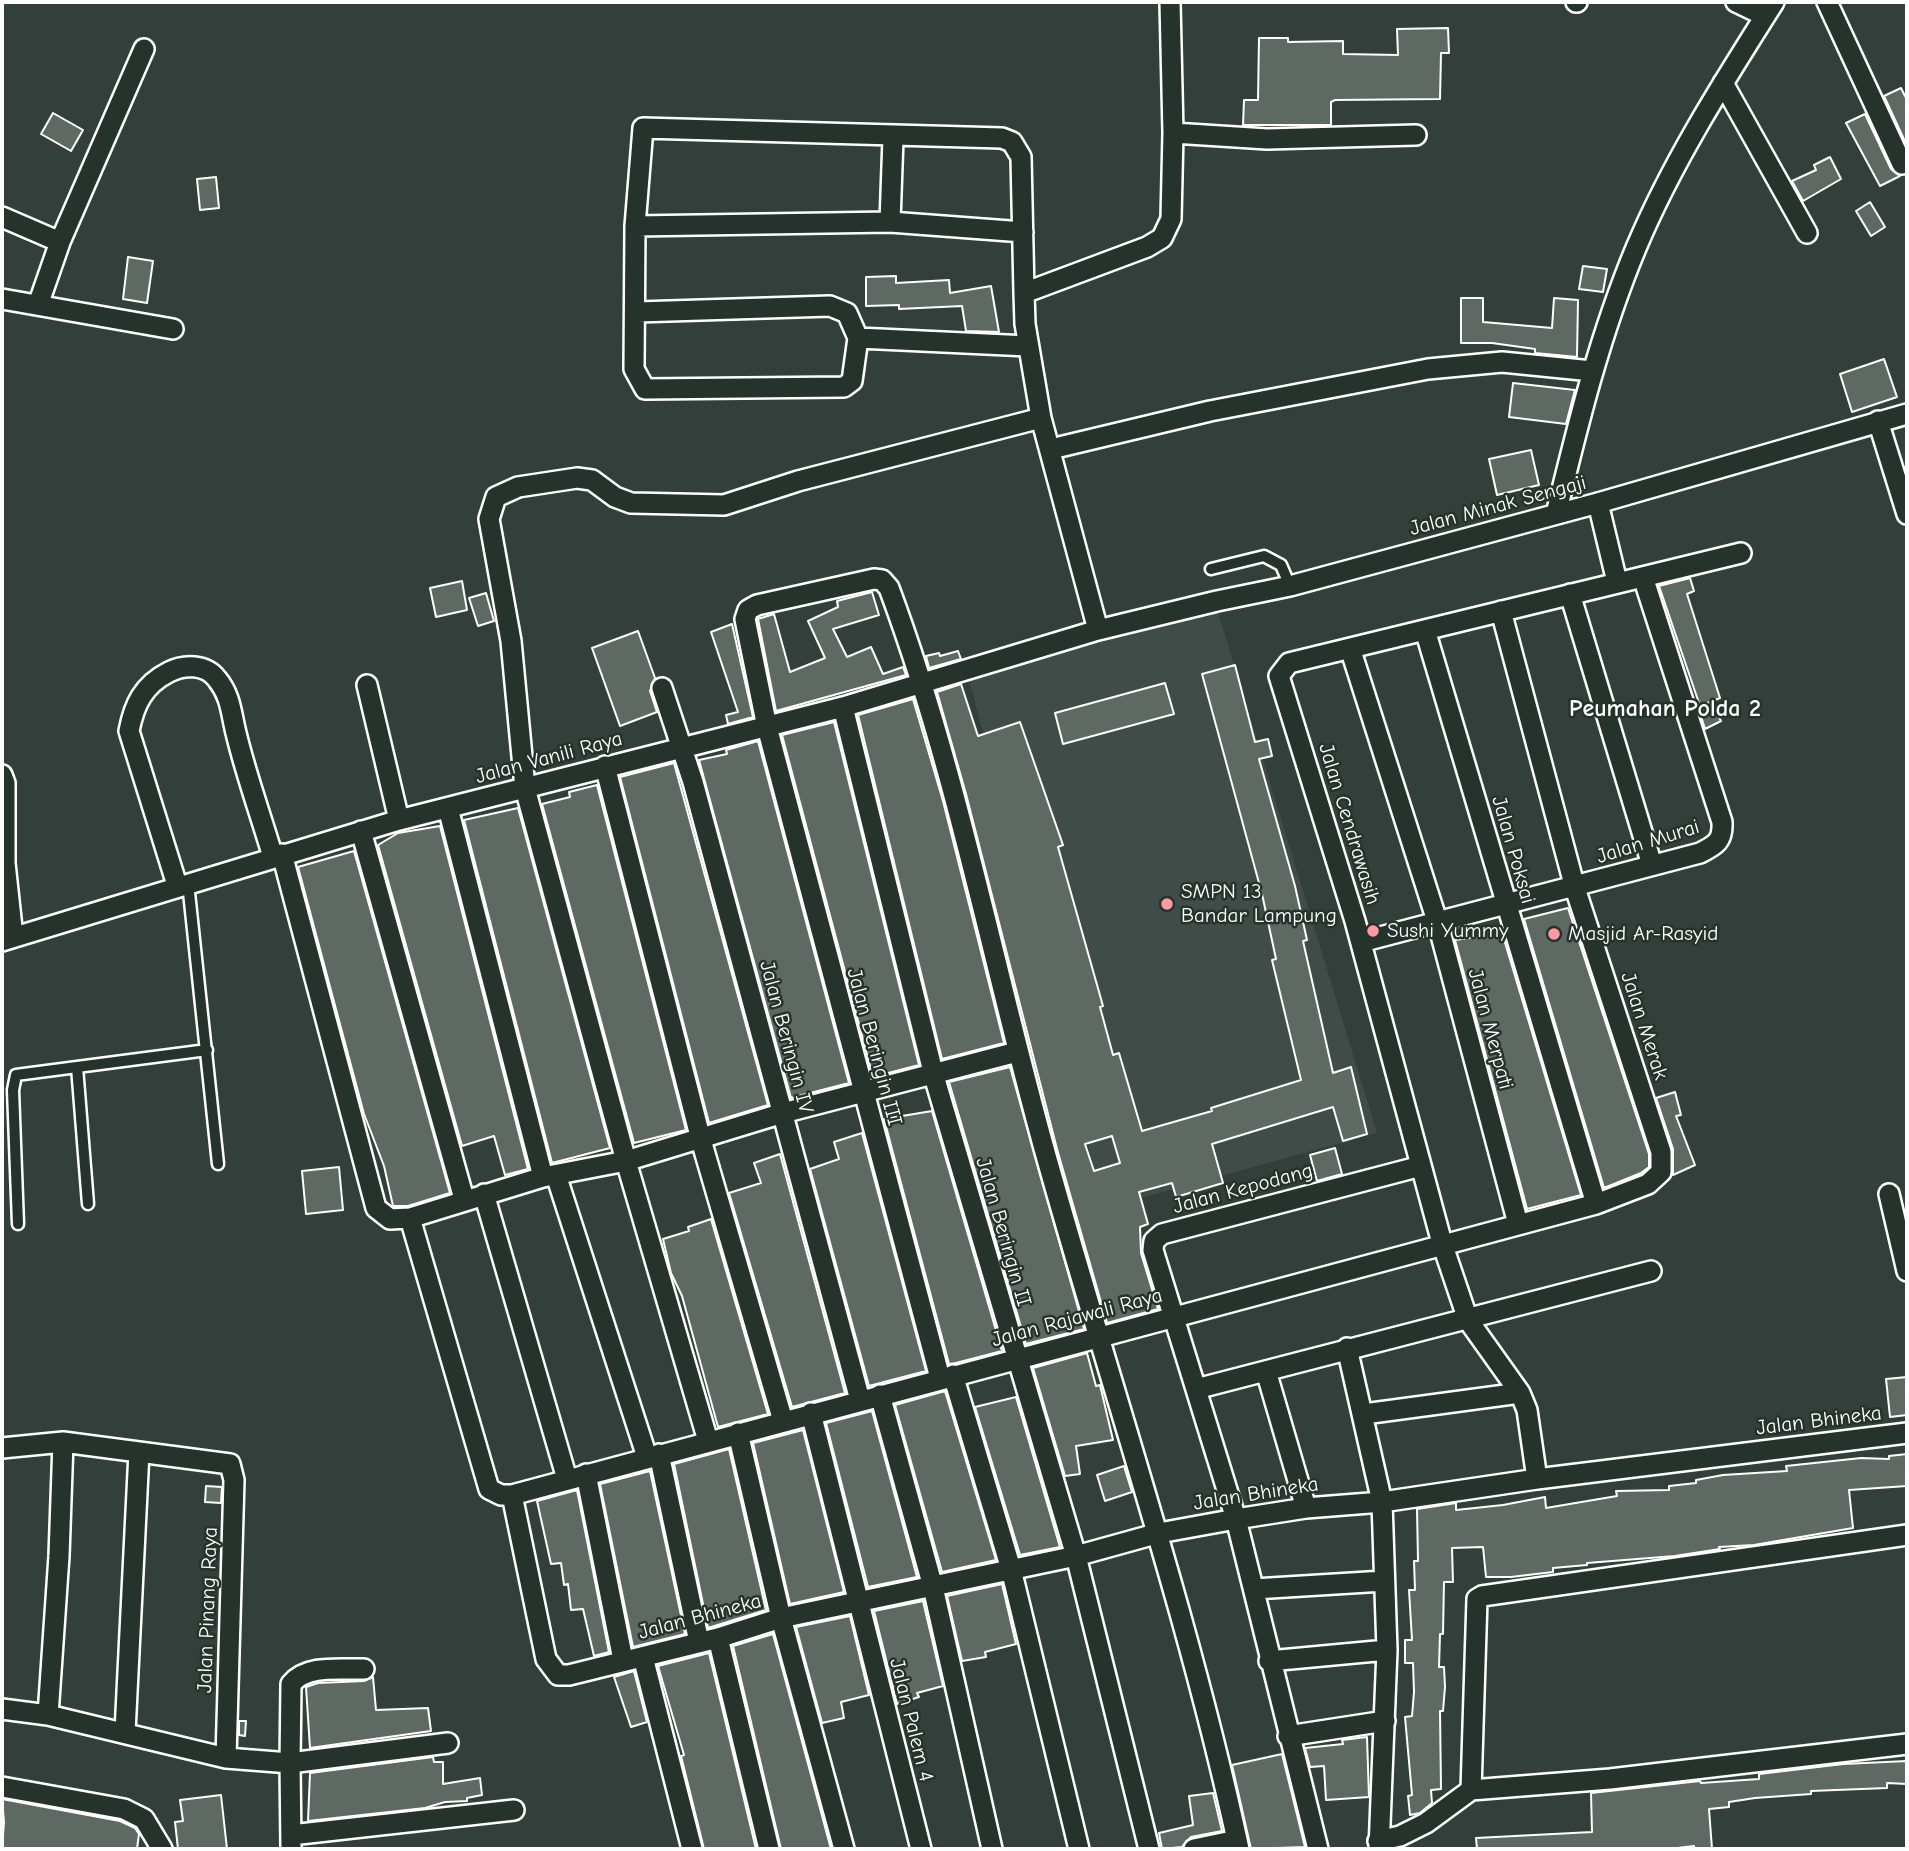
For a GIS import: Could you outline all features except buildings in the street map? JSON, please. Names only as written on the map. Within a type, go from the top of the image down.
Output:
[{"type":"street","points":[[1024,293],[1147,247],[1162,238],[1171,219],[1173,133],[1170,2]]},
{"type":"street","points":[[1556,514],[1592,371],[1636,248],[1723,83],[1770,9],[1736,2]]},
{"type":"street","points":[[1827,2],[1902,164]]},
{"type":"street","points":[[38,305],[60,242],[144,49]]},
{"type":"street","points":[[1723,83],[1807,233]]},
{"type":"street","points":[[637,312],[830,306],[847,313],[858,338],[852,381],[844,387],[645,389],[634,369],[637,312],[635,226],[643,128],[893,138],[1002,138],[1012,142],[1021,158],[1028,346],[1041,418],[1098,630]]},
{"type":"street","points":[[1173,133],[1267,139],[1416,135]]},
{"type":"street","points":[[890,222],[893,138]]},
{"type":"street","points":[[2,216],[60,242]]},
{"type":"street","points":[[635,226],[890,222],[1023,232]]},
{"type":"street","points":[[2,299],[173,329]]},
{"type":"street","points":[[858,338],[1028,346]]},
{"type":"street","points":[[1051,449],[1210,411],[1428,369],[1502,362],[1592,371]]},
{"type":"street","name":"Jalan Minak Sengaji","points":[[1098,630],[1290,586],[1598,503],[1907,414]]},
{"type":"street","points":[[708,1441],[626,1161],[525,788],[511,641],[489,519],[496,498],[518,487],[577,478],[592,480],[615,497],[631,503],[724,505],[798,481],[1041,418]]},
{"type":"street","points":[[1878,421],[1907,514]]},
{"type":"street","points":[[1598,503],[1617,582]]},
{"type":"street","name":"Jalan Cendrawasih","points":[[1536,1479],[1527,1410],[1520,1392],[1468,1320],[1442,1243],[1361,942],[1279,676],[1289,663],[1741,552]]},
{"type":"street","name":"Jalan Murai","points":[[1361,942],[1575,888],[1700,853],[1717,845],[1723,835],[1722,822],[1643,577]]},
{"type":"street","name":"Jalan Beringin III","points":[[921,686],[899,615],[889,588],[882,580],[874,579],[748,610],[745,620],[766,727],[862,1092],[947,1377],[1011,1569],[1079,1849]]},
{"type":"street","points":[[1570,594],[1652,865]]},
{"type":"street","name":"Jalan Merak","points":[[1501,611],[1575,888],[1661,1152],[1661,1172]]},
{"type":"street","name":"Jalan Vanili Raya","points":[[7,939],[399,820],[921,686],[1098,630]]},
{"type":"street","name":"Jalan Poksai","points":[[1426,630],[1505,904],[1596,1203]]},
{"type":"street","name":"Jalan Merpati","points":[[1350,648],[1438,924],[1518,1224]]},
{"type":"street","points":[[182,884],[129,731],[133,706],[151,684],[171,671],[197,666],[216,676],[230,698],[236,733],[278,855],[376,1208],[390,1219],[410,1218],[464,1199],[549,1176],[626,1161],[783,1113],[934,1076],[1017,1052]]},
{"type":"street","points":[[367,685],[399,820]]},
{"type":"street","points":[[921,686],[975,876],[1017,1052],[1096,1337],[1159,1533],[1238,1844],[1194,1849]]},
{"type":"street","name":"Jalan Beringin IV","points":[[662,688],[693,782],[860,1400]]},
{"type":"street","name":"Jalan Beringin II","points":[[842,707],[934,1076],[1076,1556],[1149,1849]]},
{"type":"street","points":[[605,766],[701,1140],[783,1421]]},
{"type":"street","points":[[2,775],[5,783],[7,939]]},
{"type":"street","points":[[448,808],[549,1176],[653,1456],[699,1642]]},
{"type":"street","points":[[361,831],[464,1199]]},
{"type":"street","name":"Jalan Kepodang","points":[[1318,1849],[1269,1661],[1236,1519],[1172,1316],[1153,1250],[1154,1241],[1162,1234],[1421,1166]]},
{"type":"street","name":"Jalan Rajawali Raya","points":[[506,1495],[1596,1203],[1648,1184],[1661,1172]]},
{"type":"street","points":[[484,1194],[577,1476],[623,1660]]},
{"type":"street","points":[[1889,1194],[1907,1271]]},
{"type":"street","points":[[410,1218],[489,1489],[506,1495]]},
{"type":"street","points":[[1196,1389],[1651,1271]]},
{"type":"street","points":[[1347,1348],[1382,1502],[1387,1650],[1378,1845],[1426,1823],[1471,1790],[1610,1779],[1907,1744]]},
{"type":"street","points":[[1266,1371],[1306,1508]]},
{"type":"street","points":[[1364,1414],[1520,1392]]},
{"type":"street","points":[[880,1395],[933,1587],[992,1849]]},
{"type":"street","name":"Jalan Palem 4","points":[[811,1413],[921,1849]]},
{"type":"street","points":[[738,1433],[781,1619],[844,1849]]},
{"type":"street","name":"Jalan Bhineka","points":[[506,1495],[550,1668],[558,1675],[569,1675],[718,1638],[781,1619],[1076,1556],[1159,1533],[1236,1519],[1907,1433]]},
{"type":"street","points":[[48,1715],[59,1556],[63,1442]]},
{"type":"street","points":[[2,1448],[63,1442],[139,1452],[125,1732]]},
{"type":"street","name":"Jalan Pinang Raya","points":[[139,1452],[230,1464],[234,1480],[226,1758]]},
{"type":"street","points":[[1471,1790],[1478,1599],[1482,1596],[1907,1535]]},
{"type":"street","points":[[1254,1589],[1384,1581]]},
{"type":"street","points":[[718,1638],[769,1849]]},
{"type":"street","points":[[1269,1661],[1387,1650]]},
{"type":"street","points":[[643,1657],[692,1849]]},
{"type":"street","points":[[365,1668],[309,1672],[298,1675],[291,1684],[291,1842],[514,1810]]},
{"type":"street","points":[[2,1709],[48,1715],[226,1758],[290,1763],[448,1743]]},
{"type":"street","points":[[1288,1736],[1385,1721]]},
{"type":"street","points":[[2,1787],[124,1810],[144,1819],[162,1849]]},
{"type":"lane","points":[[1211,569],[1264,556],[1281,565],[1290,586]]},
{"type":"lane","points":[[182,884],[207,1050],[218,1164]]},
{"type":"lane","points":[[18,1224],[13,1082],[16,1075],[207,1050]]},
{"type":"lane","points":[[76,1068],[88,1204]]},
{"type":"shaded area","name":"SMPN 13 Bandar Lampung","points":[[1217,609],[1377,1133],[1104,1208],[968,674]]},
{"type":"place","name":"SMPN 13 Bandar Lampung","points":[[1167,904]]},
{"type":"place","name":"Sushi Yummy","points":[[1373,931]]},
{"type":"place","name":"Masjid Ar-Rasyid","points":[[1554,934]]},
{"type":"district","name":"Peumahan Polda 2","points":[[1665,709]]}]
